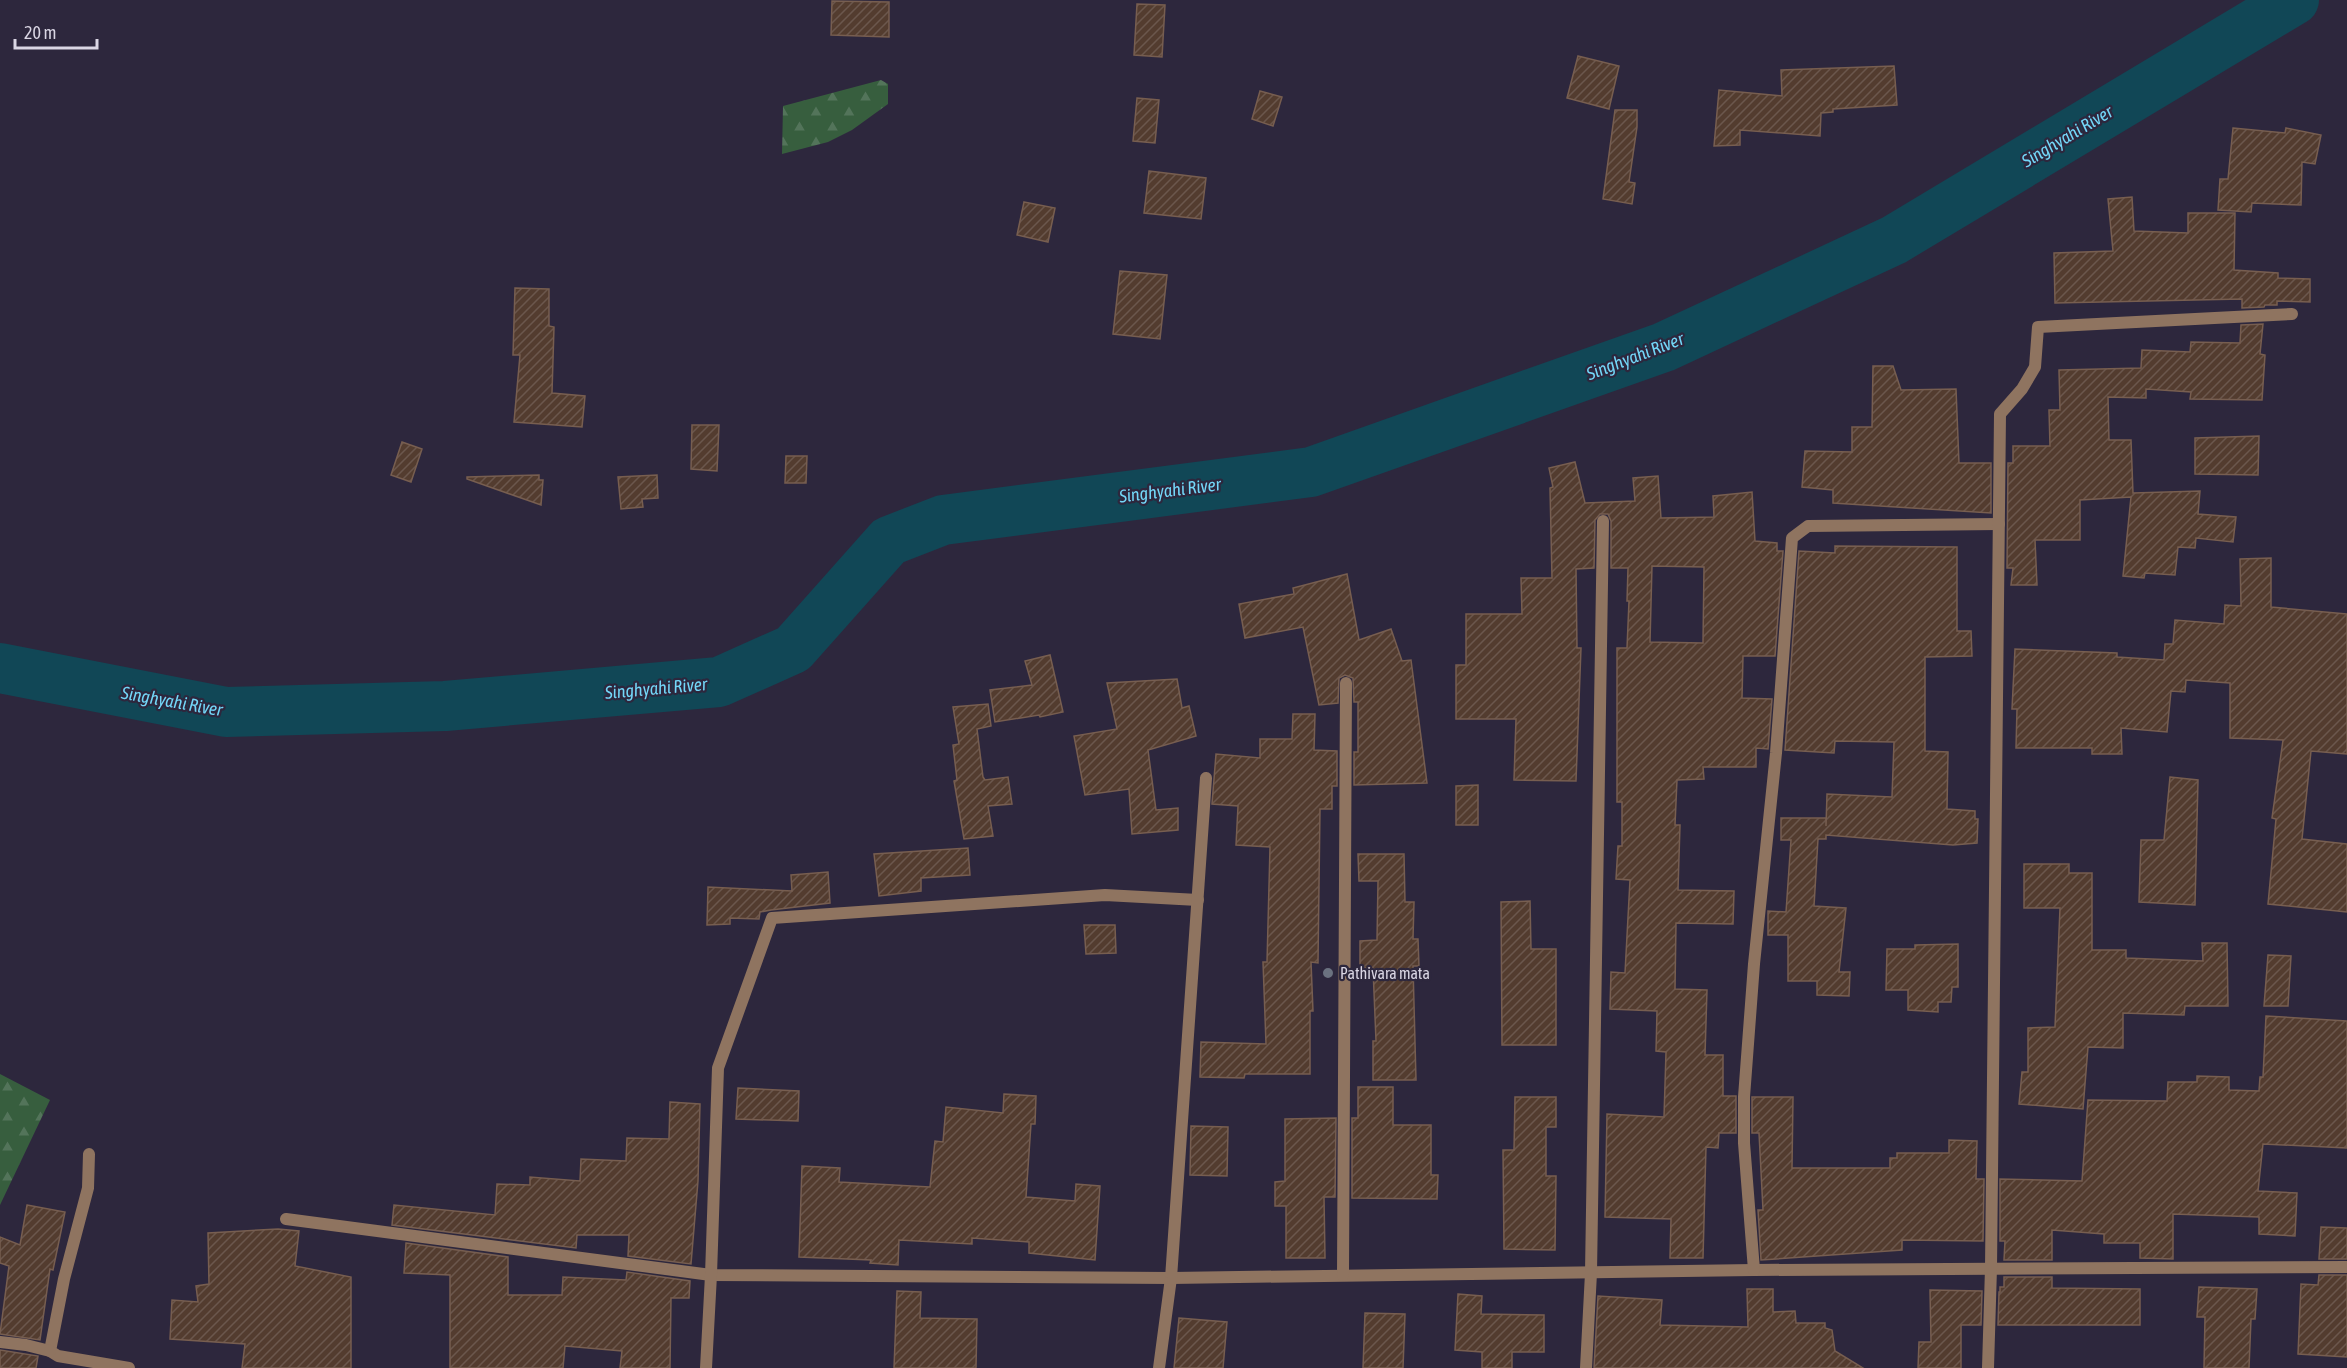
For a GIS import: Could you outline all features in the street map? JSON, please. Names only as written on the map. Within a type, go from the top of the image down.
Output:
[{"type":"street","points":[[1988,1368],[2000,414],[2022,389],[2036,367],[2038,327],[2292,314]]},
{"type":"street","points":[[1586,1368],[1591,1273],[1604,521]]},
{"type":"street","points":[[1754,1270],[1744,1143],[1744,1096],[1754,964],[1776,753],[1792,538],[1808,526],[1999,524]]},
{"type":"street","points":[[1342,1275],[1346,683]]},
{"type":"street","points":[[1159,1368],[1171,1278],[1206,778]]},
{"type":"street","points":[[706,1368],[718,1068],[772,918],[1105,895],[1198,900]]},
{"type":"street","points":[[50,1351],[64,1280],[88,1188],[89,1154]]},
{"type":"street","points":[[286,1219],[711,1275],[1171,1278],[1754,1270],[2347,1267]]},
{"type":"street","points":[[0,1342],[26,1345],[50,1351],[58,1356],[129,1368]]},
{"type":"green space","points":[[881,80],[888,84],[888,104],[852,130],[828,142],[782,154],[783,106]]},
{"type":"green space","points":[[0,1074],[50,1100],[0,1205]]},
{"type":"building","points":[[832,1],[889,2],[889,37],[831,35]]},
{"type":"building","points":[[1137,4],[1165,5],[1162,57],[1134,55]]},
{"type":"building","points":[[1578,56],[1619,66],[1609,109],[1567,98]]},
{"type":"building","points":[[1894,66],[1897,105],[1833,109],[1833,112],[1821,113],[1820,136],[1740,130],[1740,145],[1714,146],[1719,90],[1782,96],[1781,70]]},
{"type":"building","points":[[1260,91],[1282,97],[1273,126],[1252,119]]},
{"type":"building","points":[[1137,98],[1159,100],[1155,143],[1133,141]]},
{"type":"building","points":[[1615,110],[1637,110],[1637,127],[1629,182],[1635,183],[1632,204],[1603,199]]},
{"type":"building","points":[[2233,128],[2285,133],[2286,128],[2321,135],[2315,164],[2302,162],[2301,205],[2252,203],[2251,212],[2218,210],[2220,179],[2228,179]]},
{"type":"building","points":[[1149,171],[1206,178],[1201,219],[1144,213]]},
{"type":"building","points":[[2132,197],[2134,231],[2188,233],[2188,213],[2235,213],[2234,270],[2278,273],[2278,278],[2310,279],[2310,302],[2277,301],[2277,305],[2242,308],[2242,299],[2055,303],[2054,253],[2113,251],[2108,199]]},
{"type":"building","points":[[1024,202],[1055,208],[1048,242],[1017,235]]},
{"type":"building","points":[[1120,271],[1167,275],[1160,339],[1113,334]]},
{"type":"building","points":[[515,288],[549,289],[549,326],[554,327],[552,393],[585,396],[582,427],[514,422],[520,355],[513,355]]},
{"type":"building","points":[[2263,324],[2260,354],[2265,355],[2262,400],[2190,399],[2191,392],[2146,389],[2146,398],[2108,397],[2109,440],[2131,440],[2133,493],[2200,491],[2198,514],[2236,517],[2233,542],[2196,538],[2195,548],[2178,547],[2175,575],[2145,573],[2144,578],[2123,576],[2131,497],[2080,500],[2080,540],[2035,540],[2037,585],[2011,585],[2013,568],[2007,568],[2008,463],[2013,463],[2013,446],[2050,446],[2049,410],[2060,410],[2059,370],[2141,368],[2142,350],[2190,352],[2191,342],[2240,343],[2241,325]]},
{"type":"building","points":[[1873,366],[1893,366],[1901,390],[1956,389],[1959,463],[1991,463],[1991,513],[1833,503],[1833,490],[1802,487],[1805,451],[1852,452],[1852,427],[1872,427]]},
{"type":"building","points":[[692,425],[719,425],[717,471],[691,469]]},
{"type":"building","points":[[2259,436],[2258,475],[2195,474],[2195,438]]},
{"type":"building","points":[[402,442],[422,449],[411,482],[391,475]]},
{"type":"building","points":[[786,456],[807,456],[806,483],[785,483]]},
{"type":"building","points":[[1575,462],[1585,503],[1635,501],[1633,478],[1658,476],[1661,518],[1714,517],[1713,496],[1752,492],[1755,541],[1777,543],[1777,551],[1783,551],[1775,656],[1743,656],[1742,698],[1772,699],[1768,749],[1756,748],[1756,767],[1703,767],[1704,779],[1677,780],[1675,825],[1680,825],[1678,890],[1734,891],[1733,924],[1676,923],[1675,989],[1707,990],[1705,1055],[1723,1055],[1723,1096],[1736,1096],[1736,1133],[1719,1133],[1718,1148],[1706,1147],[1703,1258],[1670,1258],[1671,1219],[1605,1217],[1607,1114],[1664,1117],[1666,1052],[1656,1051],[1657,1011],[1610,1009],[1611,972],[1625,973],[1630,880],[1616,879],[1618,846],[1622,846],[1622,802],[1617,802],[1617,648],[1627,648],[1629,601],[1627,601],[1628,568],[1611,568],[1611,521],[1608,514],[1600,514],[1595,520],[1594,568],[1576,569],[1577,648],[1581,648],[1576,781],[1514,780],[1516,719],[1456,719],[1456,665],[1466,665],[1466,614],[1522,614],[1521,578],[1552,578],[1550,488],[1553,487],[1549,468]],"holes":[[[1652,566],[1704,567],[1703,643],[1650,642]]]},
{"type":"building","points":[[539,475],[539,480],[543,480],[541,505],[467,479],[467,477]]},
{"type":"building","points":[[657,475],[658,498],[642,499],[643,507],[621,509],[618,477]]},
{"type":"building","points":[[1835,546],[1957,547],[1957,631],[1971,631],[1972,656],[1925,657],[1925,751],[1948,752],[1947,809],[1975,811],[1975,819],[1978,819],[1977,843],[1953,845],[1826,835],[1826,839],[1818,839],[1814,906],[1846,908],[1839,972],[1850,972],[1849,996],[1817,995],[1817,981],[1788,981],[1788,935],[1768,935],[1768,911],[1786,912],[1791,840],[1781,840],[1781,818],[1826,818],[1826,826],[1827,794],[1892,797],[1894,742],[1835,741],[1834,753],[1785,750],[1799,551],[1835,553]]},
{"type":"building","points":[[2271,558],[2271,607],[2347,614],[2347,754],[2311,751],[2302,839],[2347,844],[2347,912],[2268,904],[2276,819],[2272,818],[2283,740],[2230,738],[2230,683],[2186,680],[2185,692],[2171,691],[2167,732],[2121,728],[2122,754],[2092,754],[2092,748],[2016,748],[2017,709],[2012,709],[2015,649],[2117,653],[2117,657],[2164,660],[2165,644],[2173,644],[2175,620],[2224,624],[2225,605],[2241,606],[2240,559]]},
{"type":"building","points":[[1347,574],[1359,640],[1391,629],[1402,661],[1411,660],[1427,783],[1354,785],[1354,752],[1358,752],[1358,702],[1354,702],[1353,678],[1345,675],[1339,678],[1338,703],[1319,705],[1303,627],[1245,638],[1239,604],[1294,594],[1293,588]]},
{"type":"building","points":[[1050,655],[1063,712],[995,722],[990,690],[1032,685],[1025,661]]},
{"type":"building","points":[[1177,679],[1182,708],[1189,706],[1196,736],[1148,750],[1156,810],[1178,808],[1178,830],[1132,834],[1129,789],[1085,795],[1074,736],[1117,729],[1107,683]]},
{"type":"building","points":[[988,704],[991,726],[977,729],[983,777],[985,780],[1008,777],[1012,804],[988,806],[993,836],[964,839],[954,781],[957,780],[953,745],[959,744],[953,707]]},
{"type":"building","points":[[1293,714],[1315,714],[1314,750],[1337,751],[1337,786],[1332,786],[1332,809],[1320,809],[1318,963],[1311,962],[1313,1011],[1310,1011],[1310,1074],[1245,1074],[1244,1078],[1200,1077],[1201,1042],[1266,1044],[1263,962],[1267,962],[1270,847],[1236,845],[1238,806],[1212,804],[1216,754],[1260,758],[1260,739],[1292,739]]},
{"type":"building","points":[[2170,777],[2198,780],[2195,905],[2139,902],[2141,840],[2164,840]]},
{"type":"building","points":[[1478,785],[1478,825],[1456,825],[1456,786]]},
{"type":"building","points":[[968,848],[970,875],[921,878],[921,891],[879,896],[874,854]]},
{"type":"building","points":[[1358,854],[1404,854],[1405,902],[1414,902],[1413,939],[1418,939],[1419,966],[1413,966],[1416,1080],[1373,1080],[1373,1041],[1376,1041],[1373,968],[1360,968],[1360,941],[1377,940],[1378,881],[1359,881]]},
{"type":"building","points":[[2024,864],[2069,864],[2069,873],[2092,873],[2092,950],[2126,950],[2126,958],[2203,961],[2202,943],[2227,943],[2228,1006],[2185,1006],[2184,1015],[2123,1013],[2123,1048],[2088,1047],[2083,1109],[2019,1104],[2022,1072],[2028,1072],[2028,1028],[2055,1027],[2060,908],[2024,908]]},
{"type":"building","points":[[828,872],[830,903],[771,910],[760,912],[759,919],[730,918],[730,924],[707,925],[708,887],[792,891],[791,875]]},
{"type":"building","points":[[1530,901],[1531,949],[1556,949],[1556,1045],[1502,1045],[1501,902]]},
{"type":"building","points":[[1084,925],[1115,925],[1116,953],[1086,954]]},
{"type":"building","points":[[1958,944],[1958,987],[1952,987],[1951,1002],[1938,1002],[1938,1012],[1908,1010],[1908,990],[1886,990],[1887,949],[1915,949],[1915,945]]},
{"type":"building","points":[[2268,955],[2291,956],[2288,1006],[2264,1006]]},
{"type":"building","points":[[2266,1016],[2347,1021],[2347,1148],[2263,1144],[2258,1191],[2297,1193],[2295,1236],[2259,1234],[2259,1217],[2173,1214],[2173,1259],[2140,1258],[2140,1243],[2104,1243],[2104,1234],[2052,1230],[2052,1260],[2004,1260],[2005,1241],[2000,1241],[2000,1179],[2082,1181],[2088,1100],[2167,1101],[2168,1082],[2197,1082],[2197,1076],[2229,1077],[2229,1090],[2259,1091],[2260,1077],[2263,1077]]},
{"type":"building","points":[[1358,1087],[1393,1087],[1393,1125],[1431,1125],[1431,1175],[1438,1175],[1437,1199],[1352,1198],[1352,1118],[1358,1118]]},
{"type":"building","points":[[738,1088],[799,1091],[798,1121],[736,1119]]},
{"type":"building","points":[[1004,1094],[1036,1096],[1035,1124],[1031,1124],[1026,1197],[1075,1201],[1076,1184],[1100,1186],[1095,1260],[1029,1253],[1029,1242],[972,1238],[972,1244],[899,1240],[898,1265],[870,1263],[871,1260],[799,1257],[802,1166],[840,1168],[839,1182],[930,1187],[935,1141],[943,1142],[946,1107],[1003,1113]]},
{"type":"building","points":[[1515,1097],[1556,1097],[1556,1127],[1546,1127],[1546,1176],[1556,1176],[1555,1250],[1504,1249],[1503,1150],[1514,1150]]},
{"type":"building","points":[[1752,1097],[1793,1097],[1792,1168],[1890,1168],[1890,1158],[1897,1158],[1897,1153],[1949,1153],[1949,1140],[1977,1141],[1976,1179],[1984,1179],[1983,1241],[1902,1240],[1902,1250],[1761,1260],[1758,1210],[1763,1210],[1759,1133],[1752,1133]]},
{"type":"building","points":[[670,1102],[700,1104],[698,1181],[691,1264],[628,1256],[629,1235],[577,1235],[576,1248],[392,1225],[394,1205],[495,1215],[497,1184],[530,1185],[530,1177],[580,1181],[581,1159],[626,1161],[627,1138],[669,1139]]},
{"type":"building","points":[[1336,1118],[1335,1197],[1324,1197],[1325,1258],[1286,1258],[1286,1206],[1275,1206],[1275,1182],[1285,1181],[1285,1119]]},
{"type":"building","points":[[1191,1126],[1228,1127],[1227,1176],[1190,1175]]},
{"type":"building","points":[[27,1205],[65,1212],[53,1270],[50,1269],[40,1340],[0,1334],[9,1266],[0,1263],[0,1237],[20,1245]]},
{"type":"building","points":[[2321,1227],[2347,1228],[2347,1259],[2319,1259]]},
{"type":"building","points":[[278,1229],[299,1231],[295,1266],[351,1277],[351,1368],[242,1368],[245,1344],[170,1339],[172,1300],[198,1302],[196,1286],[209,1284],[208,1233]]},
{"type":"building","points":[[406,1243],[508,1257],[508,1295],[562,1295],[563,1277],[626,1280],[627,1272],[690,1281],[689,1298],[671,1298],[670,1368],[620,1368],[622,1351],[565,1346],[563,1368],[450,1368],[450,1275],[404,1273]]},
{"type":"building","points":[[2319,1275],[2347,1275],[2347,1357],[2298,1354],[2301,1284],[2318,1285]]},
{"type":"building","points":[[2004,1277],[2052,1277],[2052,1288],[2140,1289],[2140,1325],[1998,1325],[1999,1292],[2000,1287],[2004,1287]]},
{"type":"building","points":[[2199,1287],[2257,1289],[2255,1319],[2251,1319],[2249,1368],[2204,1368],[2205,1317],[2197,1317]]},
{"type":"building","points":[[1747,1289],[1773,1289],[1773,1312],[1795,1311],[1796,1323],[1825,1323],[1825,1328],[1832,1330],[1835,1351],[1863,1368],[1594,1368],[1598,1296],[1662,1300],[1660,1325],[1748,1327]]},
{"type":"building","points":[[1930,1290],[1982,1291],[1981,1325],[1961,1325],[1961,1368],[1918,1368],[1919,1342],[1931,1342]]},
{"type":"building","points":[[897,1291],[921,1292],[920,1318],[977,1319],[976,1368],[894,1368]]},
{"type":"building","points":[[1458,1294],[1482,1296],[1481,1314],[1544,1315],[1544,1352],[1512,1352],[1512,1368],[1482,1368],[1482,1352],[1455,1350]]},
{"type":"building","points":[[1365,1313],[1405,1314],[1403,1368],[1363,1368]]},
{"type":"building","points":[[1179,1318],[1227,1322],[1223,1368],[1174,1368]]},
{"type":"building","points":[[0,1350],[38,1356],[36,1368],[0,1368]]},
{"type":"waterway","name":"Singhyahi River","points":[[0,668],[226,712],[445,706],[719,682],[793,649],[889,541],[943,520],[1311,472],[1664,347],[1894,240],[2294,0]]},
{"type":"place","name":"Pathivara mata","points":[[1328,973]]}]
